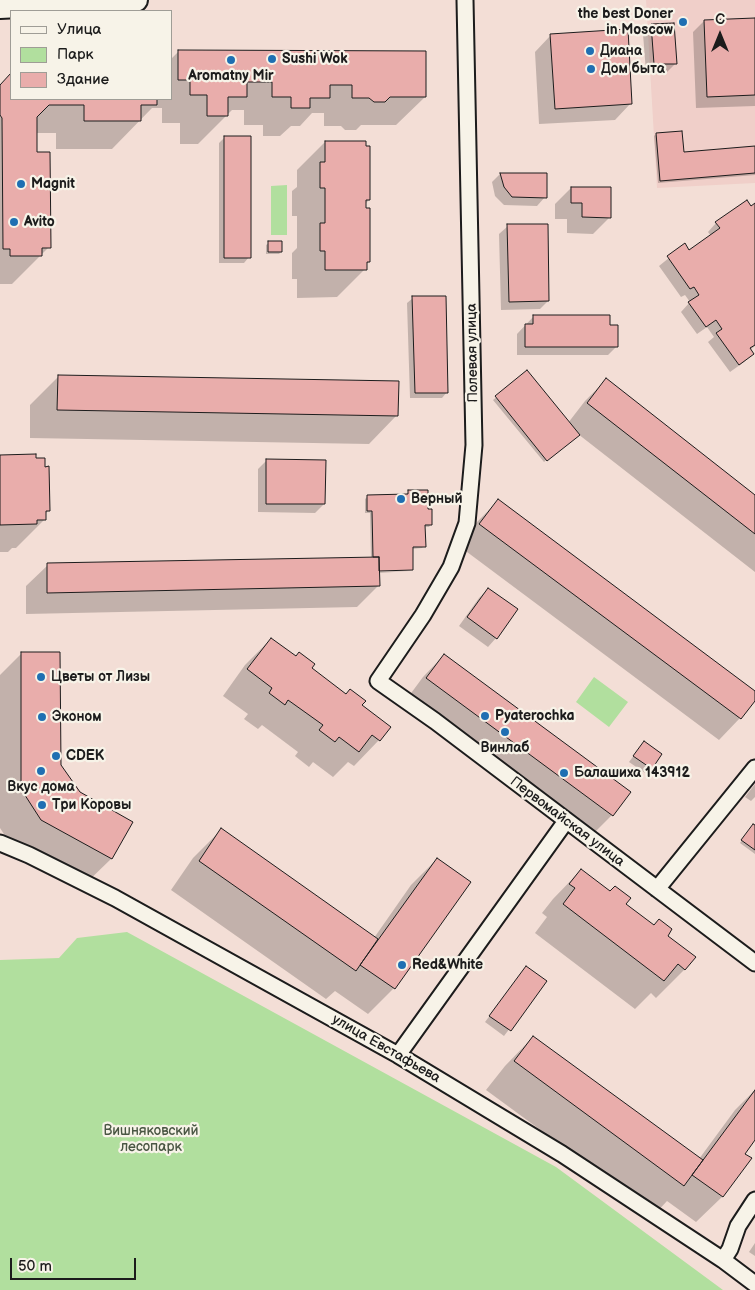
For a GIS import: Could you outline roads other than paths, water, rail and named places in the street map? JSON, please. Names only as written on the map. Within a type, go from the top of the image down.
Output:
[{"type":"main road","points":[[0,7],[136,0]]},
{"type":"street","name":"Полевая улица","points":[[378,680],[423,615],[451,567],[467,523],[474,462],[474,445],[465,0]]},
{"type":"street","name":"Первомайская улица","points":[[378,680],[755,963]]},
{"type":"street","points":[[657,889],[755,768]]},
{"type":"street","points":[[398,1055],[566,822]]},
{"type":"street","name":"улица Евстафьева","points":[[0,843],[115,898],[398,1055],[562,1154],[723,1260],[755,1284]]},
{"type":"street","points":[[723,1260],[730,1249],[738,1226],[755,1200]]},
{"type":"place","name":"the best Doner in Moscow","points":[[683,22]]},
{"type":"place","name":"Диана","points":[[590,51]]},
{"type":"place","name":"Sushi Wok","points":[[272,59]]},
{"type":"place","name":"Aromatny Mir","points":[[231,60]]},
{"type":"place","name":"Дом быта","points":[[591,69]]},
{"type":"place","name":"Magnit","points":[[21,184]]},
{"type":"place","name":"Avito","points":[[14,222]]},
{"type":"place","name":"Верный","points":[[401,499]]},
{"type":"place","name":"Цветы от Лизы","points":[[41,677]]},
{"type":"place","name":"Pyaterochka","points":[[485,716]]},
{"type":"place","name":"Эконом","points":[[42,717]]},
{"type":"place","name":"Винлаб","points":[[505,732]]},
{"type":"place","name":"CDEK","points":[[56,756]]},
{"type":"place","name":"Вкус дома","points":[[41,771]]},
{"type":"place","name":"Балашиха 143912","points":[[564,773]]},
{"type":"place","name":"Три Коровы","points":[[42,805]]},
{"type":"place","name":"Red&White","points":[[402,965]]},
{"type":"park label","name":"Вишняковский лесопарк","points":[[151,1140]]}]
